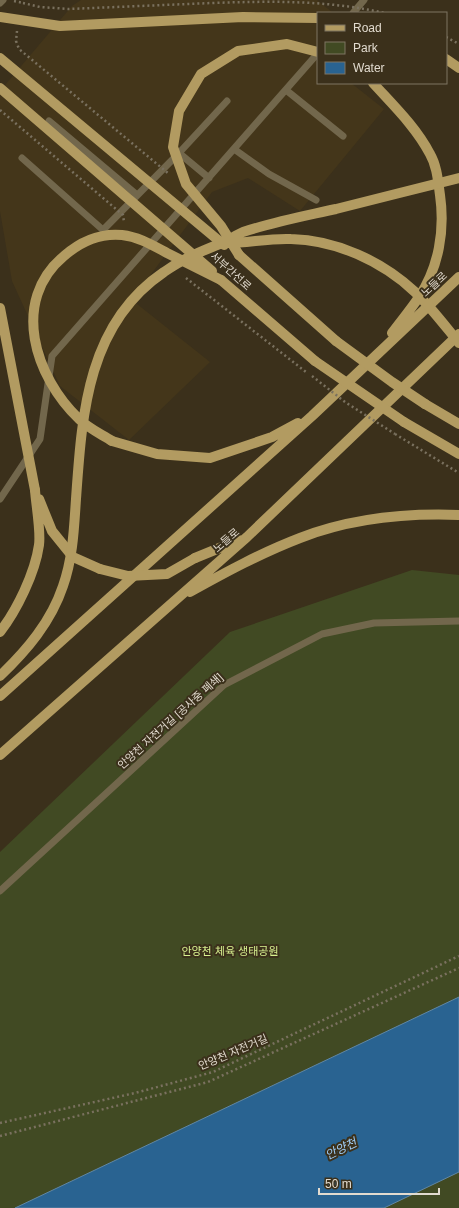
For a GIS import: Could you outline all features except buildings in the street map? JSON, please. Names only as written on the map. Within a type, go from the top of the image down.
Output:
[{"type":"main road","points":[[0,18],[60,26],[243,17],[317,18]]},
{"type":"main road","points":[[239,255],[220,226],[186,184],[173,147],[179,111],[201,74],[238,51],[287,44],[317,53]]},
{"type":"main road","name":"서부간선로","points":[[0,58],[212,236],[239,255],[336,341],[392,382],[459,424]]},
{"type":"main road","points":[[447,60],[459,68]]},
{"type":"main road","points":[[374,84],[405,116],[430,154],[438,176],[442,227],[436,261],[420,296],[375,355]]},
{"type":"main road","name":"서부간선로","points":[[0,88],[177,239],[221,280],[315,361],[404,422],[459,454]]},
{"type":"main road","points":[[0,676],[40,634],[56,606],[64,584],[74,534],[81,433],[86,404],[93,375],[112,325],[126,306],[145,286],[164,272],[184,260],[242,233],[459,178]]},
{"type":"main road","points":[[221,280],[151,244],[120,235],[102,236],[85,241],[62,256],[46,273],[38,290],[33,309],[34,334],[42,362],[50,381],[69,407],[86,424],[112,441],[157,454],[210,458],[272,437],[312,416]]},
{"type":"main road","points":[[222,243],[242,243],[259,240],[310,241],[330,245],[362,257],[390,272],[415,292],[459,343]]},
{"type":"main road","name":"노들로","points":[[0,696],[312,416],[459,277]]},
{"type":"main road","points":[[0,308],[35,490],[39,544],[29,580],[6,624],[0,632]]},
{"type":"main road","points":[[438,354],[459,330]]},
{"type":"main road","name":"노들로","points":[[0,754],[247,538],[459,334]]},
{"type":"main road","points":[[35,490],[52,531],[73,558],[100,569],[128,576],[167,574],[194,558],[247,538]]},
{"type":"main road","points":[[173,602],[243,563],[301,538],[352,524],[395,517],[459,515]]},
{"type":"lane","points":[[0,3],[3,0]]},
{"type":"lane","points":[[354,12],[364,0]]},
{"type":"lane","points":[[0,499],[40,439],[52,356],[317,54]]},
{"type":"lane","points":[[286,90],[342,136]]},
{"type":"lane","points":[[22,158],[103,230],[227,101]]},
{"type":"lane","points":[[49,121],[137,195]]},
{"type":"lane","points":[[234,149],[269,174],[316,200]]},
{"type":"lane","points":[[179,152],[209,178]]},
{"type":"lane","name":"안양천 자전거길 [공사중 폐쇄]","points":[[0,891],[224,685],[322,634],[374,622],[459,621]]},
{"type":"path","points":[[11,0],[40,8],[69,9],[243,2],[319,1],[357,6],[381,12]]},
{"type":"path","points":[[17,31],[16,41],[19,50],[170,175],[182,173]]},
{"type":"path","points":[[447,38],[459,44]]},
{"type":"path","points":[[0,110],[123,215],[124,222]]},
{"type":"path","points":[[181,274],[345,402],[459,473]]},
{"type":"path","name":"안양천 자전거길","points":[[0,1123],[135,1093],[213,1072],[459,956]]},
{"type":"path","points":[[0,1136],[208,1082],[459,968]]},
{"type":"shaded area","points":[[81,0],[317,0],[332,12],[317,12],[317,84],[352,84],[384,109],[300,211],[248,178],[212,192],[132,300],[210,362],[129,440],[60,386],[12,281],[0,211],[0,91],[72,6]]},
{"type":"green space","name":"안양천 체육 생태공원","points":[[412,570],[459,575],[459,1208],[0,1208],[0,852],[230,632]]},
{"type":"water","name":"안양천","points":[[459,997],[459,1172],[384,1208],[15,1208]]}]
